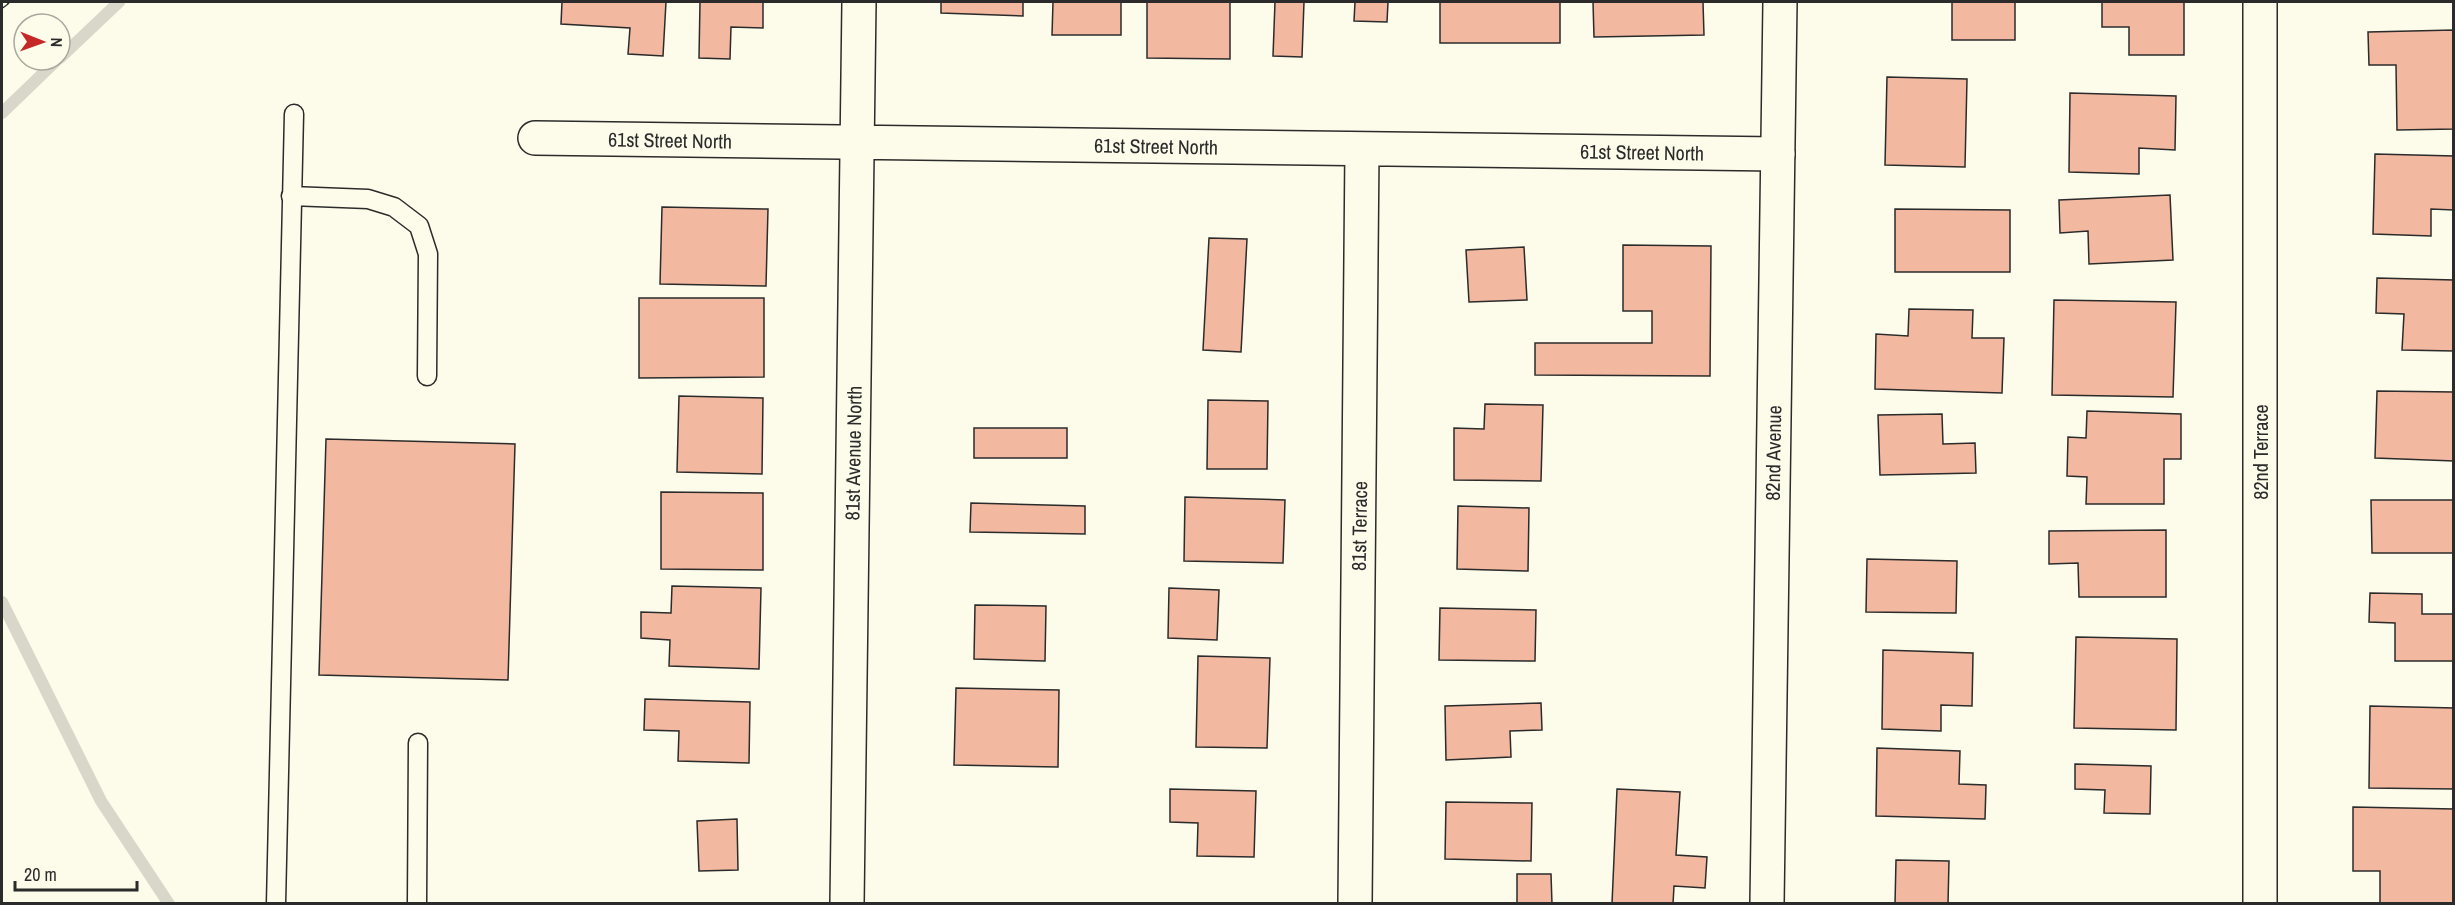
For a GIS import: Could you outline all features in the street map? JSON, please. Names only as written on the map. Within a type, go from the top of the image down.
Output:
[{"type":"street","name":"81st Avenue North","points":[[847,903],[859,2]]},
{"type":"street","name":"82nd Avenue","points":[[1767,903],[1780,2]]},
{"type":"street","name":"82nd Terrace","points":[[2260,2],[2260,903]]},
{"type":"street","name":"61st Street North","points":[[535,138],[1778,154]]},
{"type":"street","name":"81st Terrace","points":[[1355,903],[1362,148]]},
{"type":"lane","points":[[276,903],[294,114]]},
{"type":"lane","points":[[291,196],[368,199],[394,207],[419,226],[428,254],[427,376]]},
{"type":"lane","points":[[417,903],[418,742]]},
{"type":"building","points":[[562,2],[666,2],[663,56],[628,54],[630,28],[561,24]]},
{"type":"building","points":[[700,2],[763,2],[763,28],[731,27],[730,59],[699,58]]},
{"type":"building","points":[[941,2],[1023,2],[1023,16],[941,13]]},
{"type":"building","points":[[1053,2],[1121,2],[1121,35],[1052,35]]},
{"type":"building","points":[[1147,2],[1230,2],[1230,59],[1147,58]]},
{"type":"building","points":[[1275,2],[1304,2],[1302,57],[1273,56]]},
{"type":"building","points":[[1355,2],[1388,2],[1387,22],[1354,21]]},
{"type":"building","points":[[1440,2],[1560,2],[1560,43],[1440,43]]},
{"type":"building","points":[[1593,2],[1703,2],[1704,35],[1594,37]]},
{"type":"building","points":[[1952,2],[2015,2],[2015,40],[1952,40]]},
{"type":"building","points":[[2102,2],[2184,2],[2184,55],[2129,55],[2129,27],[2102,27]]},
{"type":"building","points":[[2454,30],[2454,129],[2397,130],[2396,65],[2369,65],[2368,32]]},
{"type":"building","points":[[1887,77],[1967,79],[1965,167],[1885,165]]},
{"type":"building","points":[[2070,93],[2176,96],[2175,150],[2139,148],[2139,174],[2069,172]]},
{"type":"building","points":[[2375,154],[2454,156],[2454,210],[2431,209],[2431,236],[2373,234]]},
{"type":"building","points":[[2170,195],[2173,260],[2089,264],[2088,231],[2060,233],[2059,200]]},
{"type":"building","points":[[662,207],[768,209],[766,286],[660,284]]},
{"type":"building","points":[[1895,209],[2010,210],[2010,272],[1895,272]]},
{"type":"building","points":[[1209,238],[1247,239],[1241,352],[1203,350]]},
{"type":"building","points":[[1623,245],[1711,246],[1710,376],[1535,375],[1535,343],[1652,343],[1652,311],[1623,311]]},
{"type":"building","points":[[1524,247],[1527,300],[1469,302],[1466,250]]},
{"type":"building","points":[[2377,278],[2454,280],[2454,351],[2402,350],[2404,314],[2376,313]]},
{"type":"building","points":[[639,298],[764,298],[764,377],[639,378]]},
{"type":"building","points":[[2054,300],[2176,302],[2173,397],[2052,395]]},
{"type":"building","points":[[1909,309],[1973,310],[1972,338],[2004,338],[2002,393],[1875,389],[1876,334],[1908,336]]},
{"type":"building","points":[[2377,391],[2454,392],[2454,461],[2375,458]]},
{"type":"building","points":[[679,396],[763,398],[762,474],[677,472]]},
{"type":"building","points":[[1208,400],[1268,401],[1267,469],[1207,469]]},
{"type":"building","points":[[1485,404],[1543,405],[1541,481],[1454,480],[1454,428],[1484,429]]},
{"type":"building","points":[[2087,411],[2181,414],[2181,459],[2164,459],[2164,504],[2086,504],[2087,477],[2067,476],[2068,437],[2086,438]]},
{"type":"building","points":[[1942,414],[1943,444],[1975,443],[1976,473],[1880,475],[1878,415]]},
{"type":"building","points":[[974,428],[1067,428],[1067,458],[974,458]]},
{"type":"building","points":[[326,439],[515,444],[508,680],[319,675]]},
{"type":"building","points":[[661,492],[763,493],[763,570],[661,569]]},
{"type":"building","points":[[1185,497],[1285,500],[1283,563],[1184,561]]},
{"type":"building","points":[[2371,500],[2454,500],[2454,553],[2372,553]]},
{"type":"building","points":[[971,503],[1085,506],[1085,534],[970,532]]},
{"type":"building","points":[[1458,506],[1529,508],[1528,571],[1457,569]]},
{"type":"building","points":[[2166,530],[2166,597],[2079,597],[2078,563],[2049,564],[2049,531]]},
{"type":"building","points":[[1867,559],[1957,561],[1956,613],[1866,612]]},
{"type":"building","points":[[672,586],[761,588],[759,669],[669,666],[670,640],[641,638],[641,612],[671,613]]},
{"type":"building","points":[[1169,588],[1219,590],[1217,640],[1168,638]]},
{"type":"building","points":[[2370,593],[2422,594],[2422,614],[2454,614],[2454,661],[2395,661],[2395,623],[2369,622]]},
{"type":"building","points":[[975,605],[1046,606],[1045,661],[974,659]]},
{"type":"building","points":[[1440,608],[1536,610],[1535,661],[1439,660]]},
{"type":"building","points":[[2076,637],[2177,639],[2176,730],[2074,728]]},
{"type":"building","points":[[1883,650],[1973,653],[1972,706],[1941,705],[1941,731],[1882,729]]},
{"type":"building","points":[[1198,656],[1270,658],[1267,748],[1196,747]]},
{"type":"building","points":[[956,688],[1059,690],[1058,767],[954,765]]},
{"type":"building","points":[[645,699],[750,702],[749,763],[678,761],[679,731],[644,730]]},
{"type":"building","points":[[1541,703],[1542,730],[1510,731],[1511,757],[1446,760],[1445,706]]},
{"type":"building","points":[[2370,706],[2454,708],[2454,789],[2369,788]]},
{"type":"building","points":[[1877,748],[1960,751],[1959,784],[1986,785],[1985,819],[1876,816]]},
{"type":"building","points":[[2075,764],[2151,766],[2150,814],[2104,813],[2105,790],[2075,789]]},
{"type":"building","points":[[1170,789],[1256,791],[1254,857],[1197,856],[1198,823],[1170,822]]},
{"type":"building","points":[[1617,789],[1680,792],[1676,855],[1707,857],[1705,888],[1674,886],[1673,904],[1612,904]]},
{"type":"building","points":[[1446,802],[1532,803],[1531,861],[1445,859]]},
{"type":"building","points":[[2353,807],[2454,809],[2454,904],[2380,904],[2380,871],[2353,871]]},
{"type":"building","points":[[737,819],[738,870],[699,871],[697,821]]},
{"type":"building","points":[[1896,860],[1949,861],[1948,904],[1895,904]]},
{"type":"building","points":[[1517,874],[1551,874],[1552,904],[1517,904]]},
{"type":"waterway","points":[[72,47],[119,2]]},
{"type":"waterway","points":[[2,113],[45,72]]},
{"type":"waterway","points":[[2,602],[101,801],[169,904]]},
{"type":"railway","points":[[2,5],[6,2]]}]
